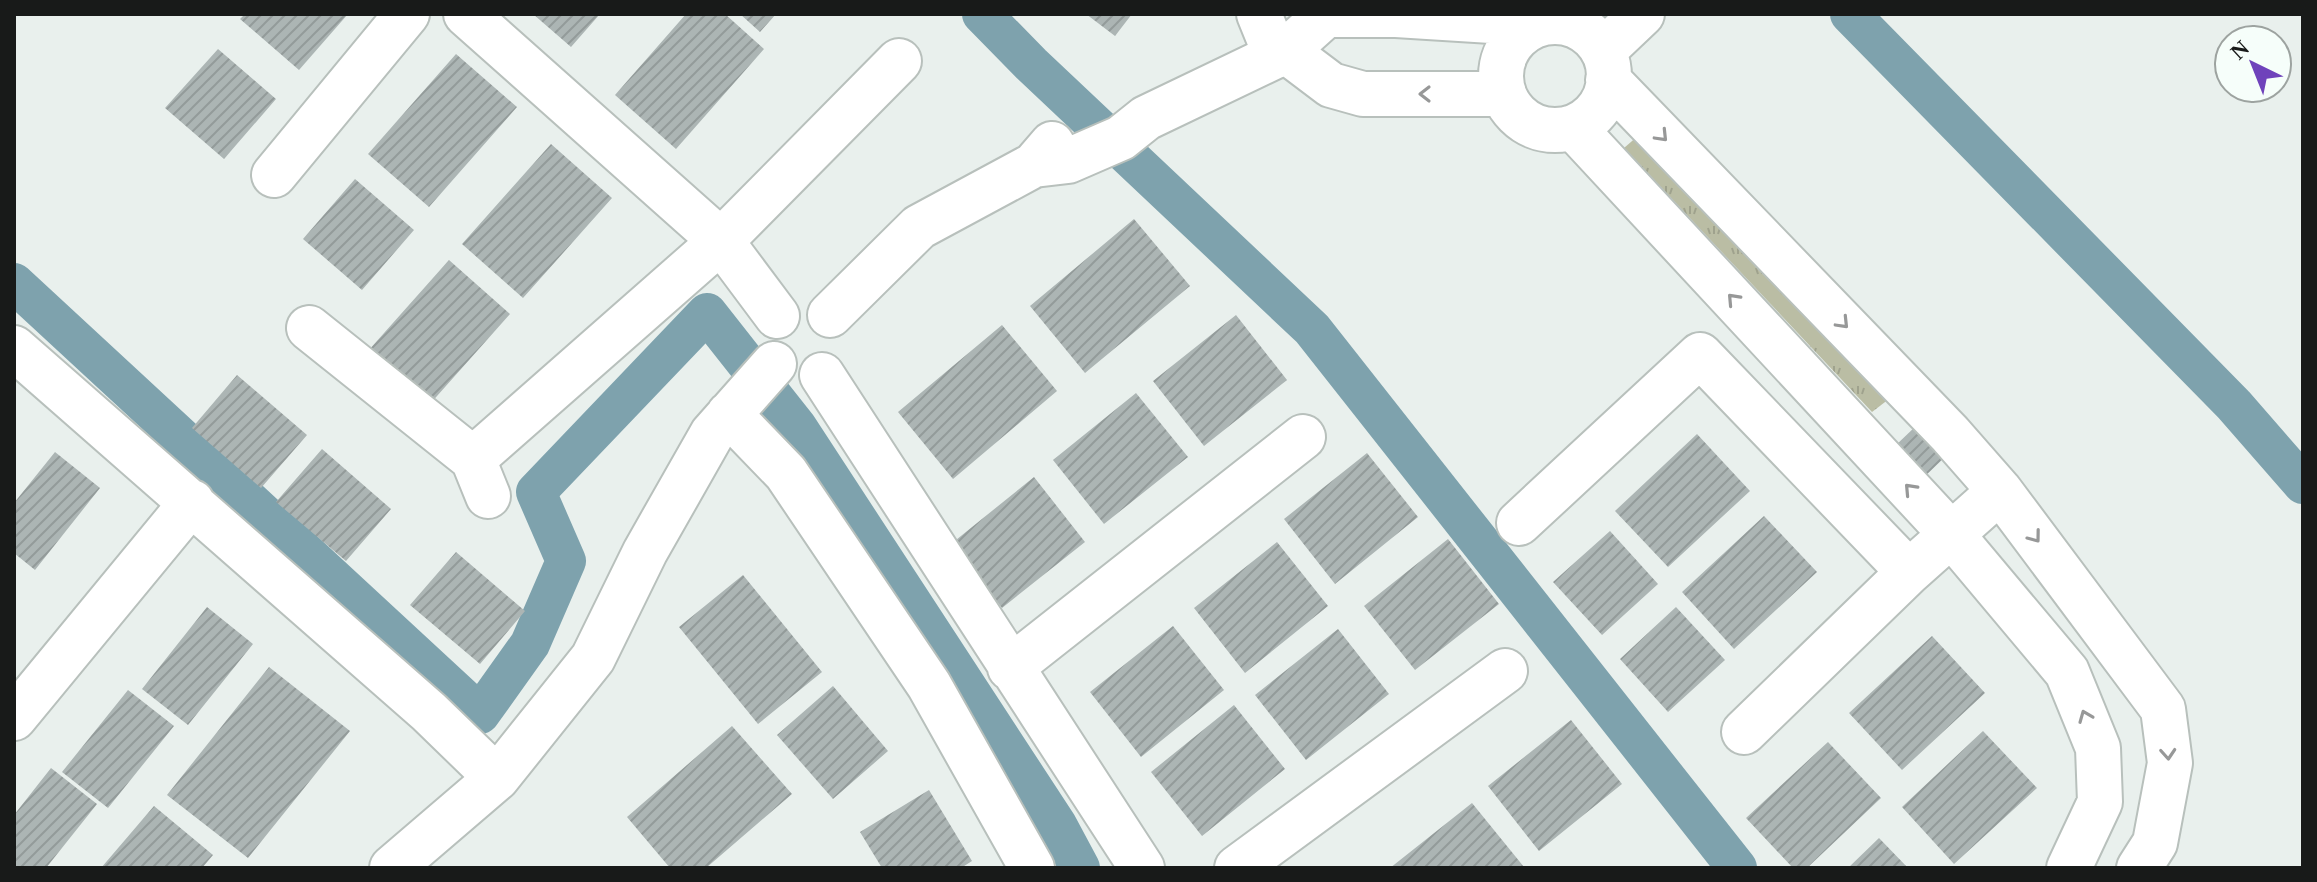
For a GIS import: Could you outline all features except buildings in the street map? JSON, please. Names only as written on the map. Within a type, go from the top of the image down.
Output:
[{"type":"street","points":[[274,175],[407,14]]},
{"type":"street","points":[[466,14],[721,241],[777,316]]},
{"type":"street","points":[[1259,14],[1281,53],[1331,85],[1363,94],[1503,94]]},
{"type":"street","points":[[1583,39],[1601,105],[1588,119],[1573,127],[1556,130],[1539,128],[1523,121],[1511,109],[1503,94],[1500,77],[1502,60],[1522,32],[1583,39],[1642,14]]},
{"type":"street","points":[[830,315],[919,227],[1034,165],[1068,161],[1121,138],[1146,118],[1281,53],[1326,15],[1396,15],[1583,39],[2000,491],[2163,709],[2170,763],[2155,843],[2139,868]]},
{"type":"street","points":[[309,328],[480,477],[899,61]]},
{"type":"street","points":[[1573,127],[1952,535],[2067,672],[2098,748],[2100,802],[2069,868]]},
{"type":"street","points":[[797,305],[821,308],[830,315],[837,324],[841,347],[831,368],[813,378],[794,378],[783,373],[768,352],[767,339],[777,316],[797,305]]},
{"type":"street","points":[[14,348],[429,712],[497,778]]},
{"type":"street","points":[[1519,523],[1700,355],[1909,572]]},
{"type":"street","points":[[392,868],[497,778],[593,658],[645,552],[712,434],[774,364]]},
{"type":"street","points":[[822,375],[1142,868]]},
{"type":"street","points":[[729,414],[786,473],[929,685],[1032,868]]},
{"type":"street","points":[[1010,668],[1303,437]]},
{"type":"street","points":[[1744,732],[1909,572],[2000,491]]},
{"type":"street","points":[[14,718],[192,502]]},
{"type":"street","points":[[1237,868],[1505,671]]},
{"type":"green space","points":[[1639,135],[1889,399],[1872,412],[1624,148]]},
{"type":"waterway","points":[[982,14],[1312,329],[1737,868]]},
{"type":"waterway","points":[[1850,14],[2234,405],[2303,484]]},
{"type":"waterway","points":[[14,283],[480,714],[530,644],[566,561],[536,492],[707,313],[797,427],[1057,825],[1080,868]]}]
